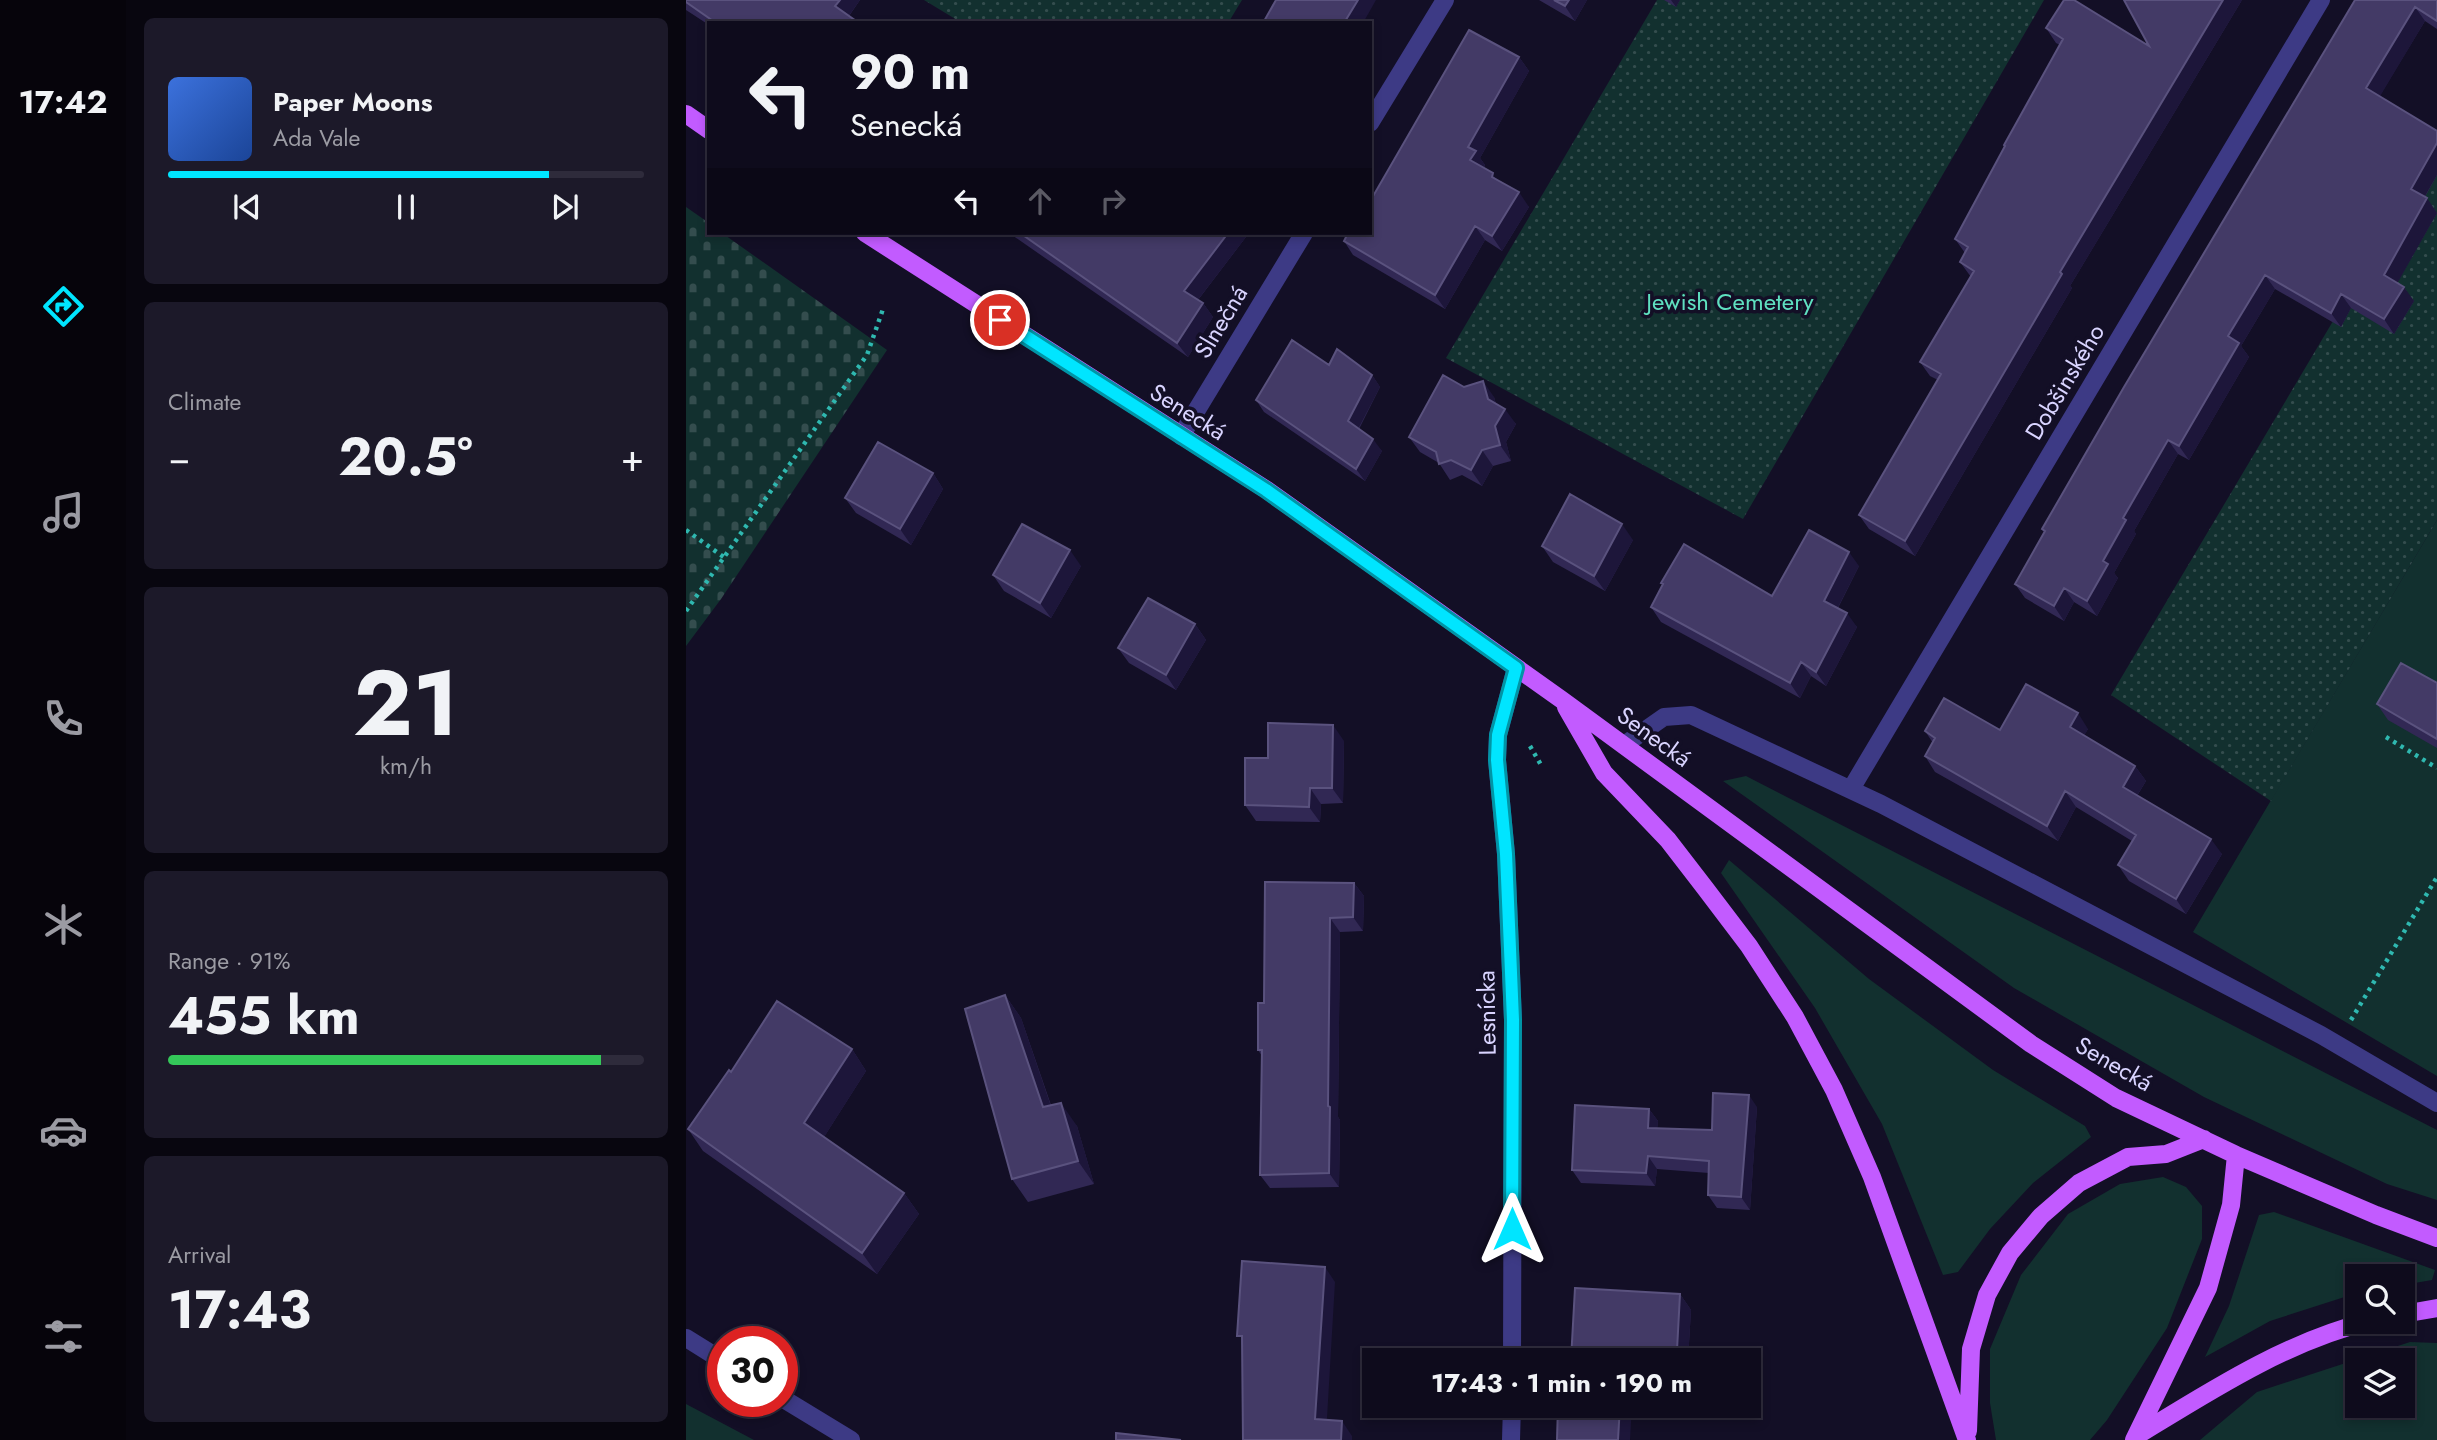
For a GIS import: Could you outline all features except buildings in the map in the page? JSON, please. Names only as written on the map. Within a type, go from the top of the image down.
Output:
[{"type":"main road","points":[[686,114],[707,129]]},
{"type":"main road","name":"Senecká","points":[[868,235],[1266,490],[1562,701],[2031,1044],[2116,1098],[2236,1155],[2375,1215],[2437,1238]]},
{"type":"main road","points":[[1562,701],[1604,773],[1668,840],[1705,888],[1749,946],[1801,1029],[1834,1090],[1872,1177],[1968,1440]]},
{"type":"main road","points":[[1968,1440],[1971,1349],[1987,1295],[2010,1253],[2041,1216],[2079,1183],[2127,1157],[2166,1154],[2204,1139]]},
{"type":"main road","points":[[2136,1438],[2208,1288],[2231,1205],[2236,1155]]},
{"type":"main road","points":[[2415,1312],[2437,1308]]},
{"type":"main road","points":[[2136,1438],[2204,1394],[2267,1359],[2345,1330]]},
{"type":"street","points":[[1372,120],[1445,0]]},
{"type":"street","name":"Dobšinského","points":[[1851,789],[2321,0]]},
{"type":"street","name":"Slnečná","points":[[1181,436],[1303,235]]},
{"type":"street","name":"Lesnícka","points":[[1512,1348],[1513,1020],[1506,854],[1497,760],[1498,735],[1516,668]]},
{"type":"street","points":[[1624,746],[1664,717],[1691,715],[1851,789],[2337,1045],[2437,1103]]},
{"type":"street","points":[[686,1338],[707,1351]]},
{"type":"street","points":[[798,1408],[851,1440]]},
{"type":"street","points":[[1511,1440],[1512,1418]]},
{"type":"path","points":[[686,611],[867,355],[883,309]]},
{"type":"path","points":[[686,530],[725,558]]},
{"type":"path","points":[[2386,737],[2437,768]]},
{"type":"path","points":[[2337,1045],[2437,877]]},
{"type":"green space","points":[[924,0],[1242,0],[1229,21],[959,21]]},
{"type":"green space","name":"Jewish Cemetery","points":[[1657,0],[2044,0],[1743,519],[1446,358]]},
{"type":"green space","points":[[2437,146],[2437,520],[2271,801],[2111,695]]},
{"type":"green space","points":[[686,207],[707,222],[707,235],[725,235],[887,350],[721,599],[686,646]]},
{"type":"green space","points":[[2437,520],[2437,1076],[2193,932]]},
{"type":"green space","points":[[1746,776],[2437,1130],[2437,1200],[2387,1184],[2204,1097],[2014,988],[1723,781]]},
{"type":"green space","points":[[1729,860],[1869,979],[1993,1070],[2085,1126],[2091,1137],[2033,1183],[1990,1229],[1958,1272],[1943,1275],[1882,1124],[1815,1008],[1721,873]]},
{"type":"green space","points":[[2163,1177],[2186,1187],[2202,1206],[2202,1239],[2167,1328],[2107,1420],[2090,1440],[1996,1440],[1990,1403],[1990,1349],[2021,1275],[2068,1214],[2120,1184]]},
{"type":"green space","points":[[2274,1212],[2435,1270],[2432,1280],[2415,1283],[2415,1264],[2345,1264],[2345,1297],[2270,1321],[2205,1357],[2229,1306],[2259,1215]]},
{"type":"green space","points":[[2410,1342],[2437,1343],[2437,1440],[2200,1440],[2257,1392],[2345,1363],[2345,1418],[2415,1418],[2415,1348],[2392,1348]]},
{"type":"green space","points":[[686,1404],[754,1440],[686,1440]]},
{"type":"route","points":[[1000,320],[1266,490],[1516,668],[1498,735],[1497,760],[1506,854],[1513,1020],[1512,1229]]}]
